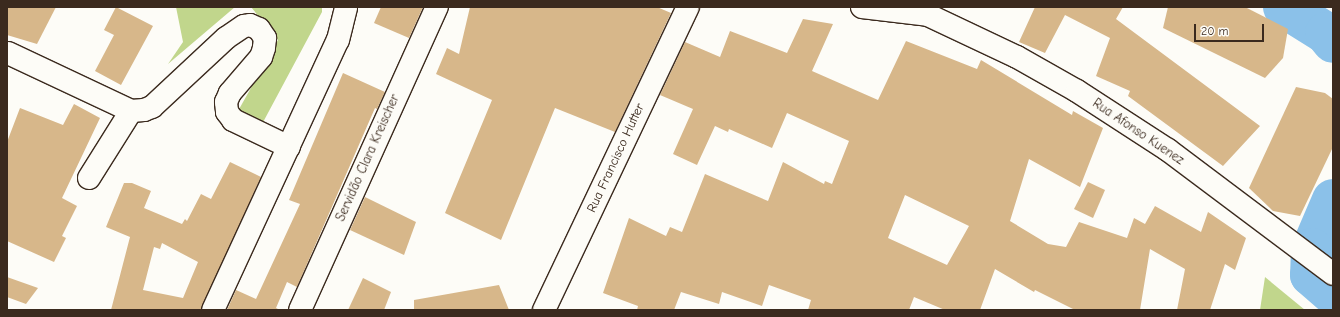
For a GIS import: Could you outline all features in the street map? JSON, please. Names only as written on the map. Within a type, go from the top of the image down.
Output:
[{"type":"street","points":[[213,310],[338,40],[346,7]]},
{"type":"street","name":"Servidão Clara Kreischer","points":[[300,310],[437,7]]},
{"type":"street","name":"Rua Francisco Hutter","points":[[544,310],[688,7]]},
{"type":"street","name":"Rua Afonso Kuenez","points":[[862,7],[932,12],[1017,57],[1084,96],[1168,150],[1295,247],[1333,274]]},
{"type":"street","points":[[8,53],[131,111],[144,110],[152,107],[226,38],[244,26],[250,25],[259,29],[265,38],[264,48],[261,57],[230,93],[226,102],[227,112],[233,120],[289,147]]},
{"type":"street","points":[[89,178],[131,111]]},
{"type":"green space","points":[[176,7],[235,7],[168,64],[183,42]]},
{"type":"green space","points":[[251,7],[322,7],[322,12],[261,126],[238,111],[278,40]]},
{"type":"green space","points":[[1265,277],[1305,310],[1260,310]]},
{"type":"building","points":[[7,7],[56,7],[37,44],[7,35]]},
{"type":"building","points":[[116,7],[153,26],[121,85],[95,71],[114,35],[104,30]]},
{"type":"building","points":[[381,7],[423,7],[409,38],[374,23]]},
{"type":"building","points":[[470,7],[657,7],[671,13],[615,132],[555,108],[501,240],[445,213],[492,100],[436,74],[447,48],[459,54]]},
{"type":"building","points":[[1035,7],[1123,7],[1116,19],[1260,126],[1223,166],[1128,96],[1130,91],[1096,76],[1110,38],[1065,15],[1045,53],[1019,42]]},
{"type":"building","points":[[1168,7],[1245,7],[1288,29],[1283,58],[1265,78],[1163,28]]},
{"type":"building","points":[[803,19],[833,24],[812,71],[878,100],[906,41],[977,69],[981,60],[1072,115],[1073,111],[1103,128],[1080,187],[1029,159],[1010,221],[1048,244],[1066,247],[1079,222],[1127,238],[1134,218],[1145,224],[1155,206],[1201,232],[1208,212],[1246,238],[1235,270],[1225,264],[1210,310],[1177,310],[1185,269],[1150,249],[1140,310],[1075,310],[1035,290],[1034,292],[995,269],[980,310],[945,310],[914,297],[909,310],[808,310],[811,300],[769,285],[762,306],[722,292],[719,304],[681,292],[674,310],[637,310],[638,306],[603,293],[629,218],[666,236],[670,227],[682,232],[705,174],[768,201],[783,162],[824,184],[825,181],[832,184],[849,141],[787,113],[772,148],[729,129],[728,132],[715,126],[697,165],[673,154],[693,109],[660,95],[685,42],[720,57],[730,31],[787,53]],"holes":[[[905,195],[969,226],[947,265],[888,238]]]},
{"type":"building","points":[[343,73],[385,92],[377,109],[375,108],[297,287],[287,282],[276,308],[280,310],[227,310],[236,290],[256,299],[300,204],[289,200]]},
{"type":"building","points":[[1296,87],[1325,93],[1333,99],[1333,147],[1300,216],[1273,211],[1249,188]]},
{"type":"building","points":[[74,104],[100,118],[62,198],[77,206],[62,236],[66,238],[54,262],[7,241],[7,142],[20,108],[63,125]]},
{"type":"building","points":[[230,162],[261,177],[201,310],[111,310],[130,237],[106,227],[124,183],[132,183],[151,191],[144,208],[182,224],[185,219],[187,221],[201,194],[211,199]],"holes":[[[162,243],[198,262],[183,298],[143,290],[154,247],[160,249]]]},
{"type":"building","points":[[1088,182],[1105,190],[1093,218],[1074,209]]},
{"type":"building","points":[[365,197],[416,222],[404,255],[350,230]]},
{"type":"building","points":[[7,277],[38,288],[26,304],[7,297]]},
{"type":"building","points":[[363,278],[391,292],[384,310],[348,310]]},
{"type":"building","points":[[499,285],[509,310],[414,310],[414,300]]},
{"type":"waterway","points":[[1284,7],[1326,33],[1333,42]]},
{"type":"waterway","points":[[1333,200],[1312,249],[1311,275],[1333,294]]}]
